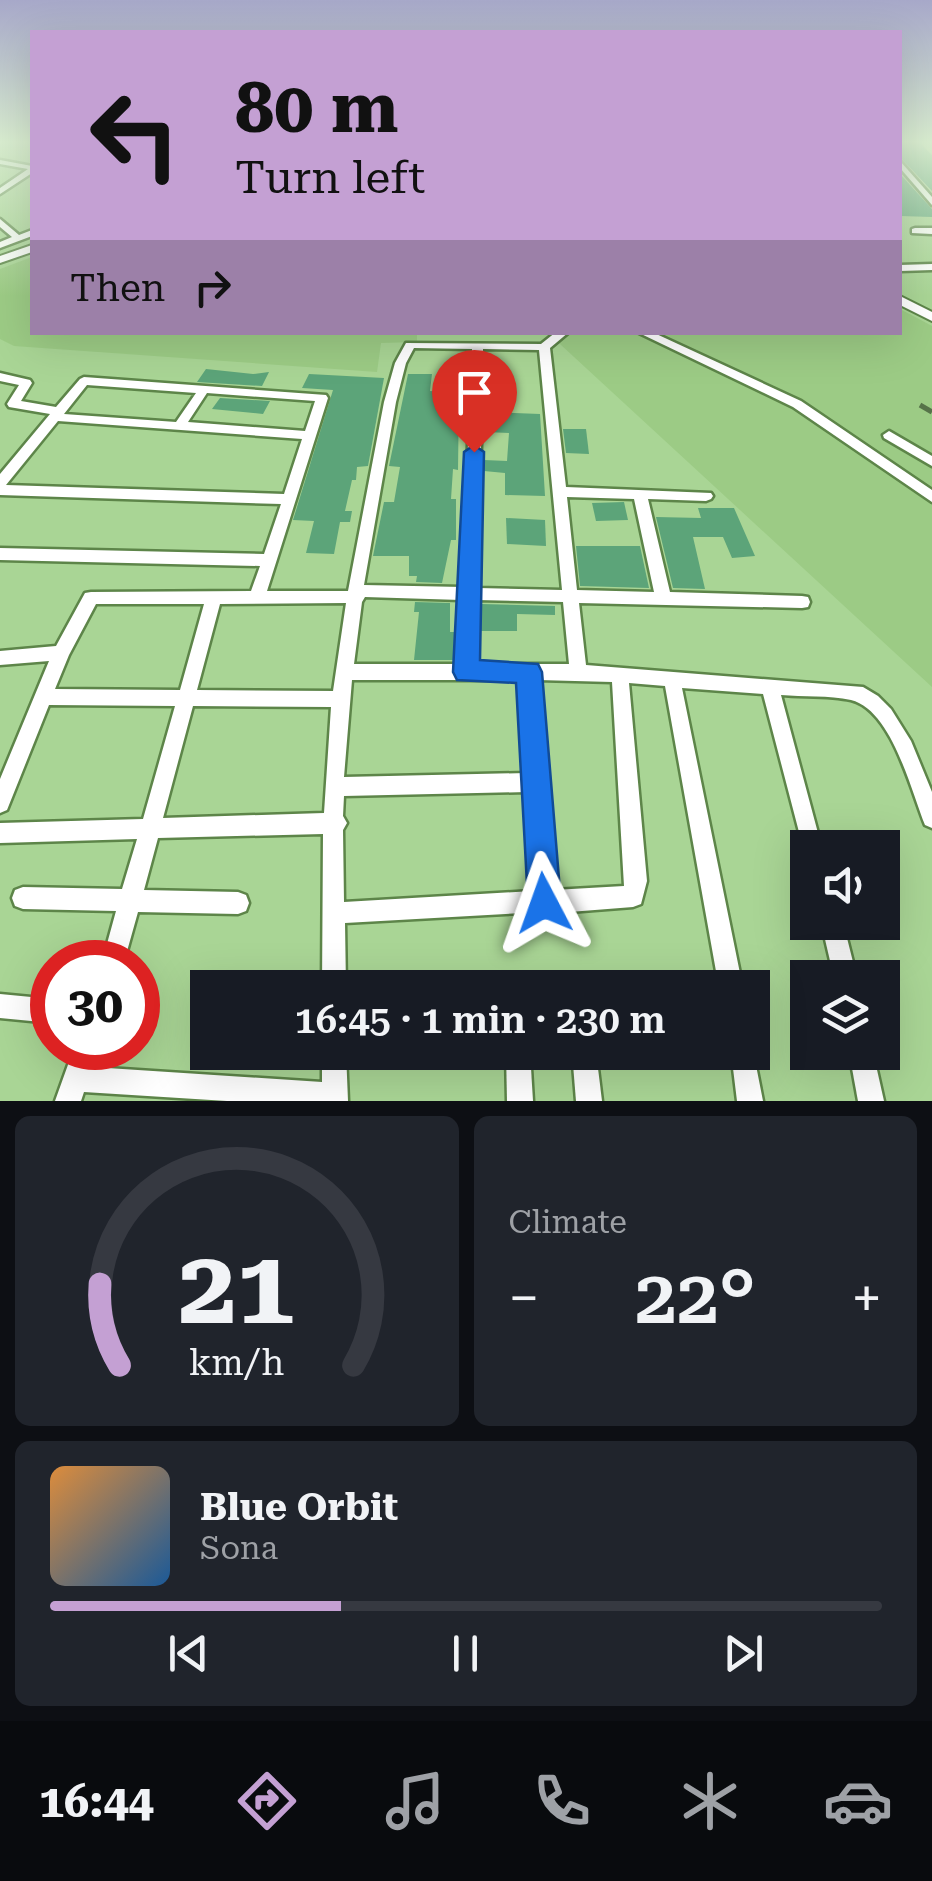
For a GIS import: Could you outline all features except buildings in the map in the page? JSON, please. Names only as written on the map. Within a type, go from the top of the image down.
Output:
[{"type":"main road","points":[[0,260],[30,249]]},
{"type":"main road","points":[[902,293],[932,309]]},
{"type":"main road","points":[[902,301],[932,317]]},
{"type":"street","points":[[0,222],[19,238]]},
{"type":"street","points":[[915,231],[932,232]]},
{"type":"street","points":[[0,246],[30,235]]},
{"type":"street","points":[[902,268],[932,268]]},
{"type":"street","points":[[533,335],[544,347],[578,672]]},
{"type":"street","points":[[334,970],[342,698],[384,422],[400,356],[410,345],[544,347],[560,335]]},
{"type":"street","points":[[648,335],[797,404],[932,497]]},
{"type":"street","points":[[466,672],[478,346]]},
{"type":"street","points":[[0,376],[26,383],[13,404],[55,414],[310,435]]},
{"type":"street","points":[[257,598],[290,499],[322,398],[84,381],[7,464],[0,487],[290,499]]},
{"type":"street","points":[[179,426],[204,388]]},
{"type":"street","points":[[0,408],[20,393]]},
{"type":"street","points":[[889,435],[932,462]]},
{"type":"street","points":[[558,492],[706,496]]},
{"type":"street","points":[[640,494],[663,598]]},
{"type":"street","points":[[0,554],[270,560]]},
{"type":"street","points":[[0,804],[61,653],[91,598],[467,593],[802,602]]},
{"type":"street","points":[[119,940],[214,598]]},
{"type":"street","points":[[0,658],[61,653]]},
{"type":"street","points":[[345,672],[578,672],[857,693],[874,704],[907,755],[932,818]]},
{"type":"street","points":[[529,672],[544,903]]},
{"type":"street","points":[[335,913],[632,896],[636,881],[620,675]]},
{"type":"street","points":[[672,679],[728,970]]},
{"type":"street","points":[[770,686],[807,830]]},
{"type":"street","points":[[43,697],[342,698]]},
{"type":"street","points":[[337,787],[536,782]]},
{"type":"street","points":[[0,833],[336,823]]},
{"type":"street","points":[[24,898],[238,903]]},
{"type":"street","points":[[0,1006],[30,1009]]},
{"type":"street","points":[[72,1090],[335,1098],[334,1070]]},
{"type":"street","points":[[519,1070],[520,1101]]},
{"type":"street","points":[[586,1070],[589,1101]]},
{"type":"street","points":[[746,1070],[750,1101]]},
{"type":"street","points":[[865,1070],[871,1101]]},
{"type":"shaded area","points":[[30,258],[30,335],[417,335],[417,342],[381,343],[377,372],[14,346],[0,339],[0,269]]},
{"type":"shaded area","points":[[902,310],[932,326],[932,687],[550,335],[902,335]]},
{"type":"railway","points":[[920,405],[932,412]]},
{"type":"route","points":[[474,452],[466,672],[529,672],[544,903]]}]
